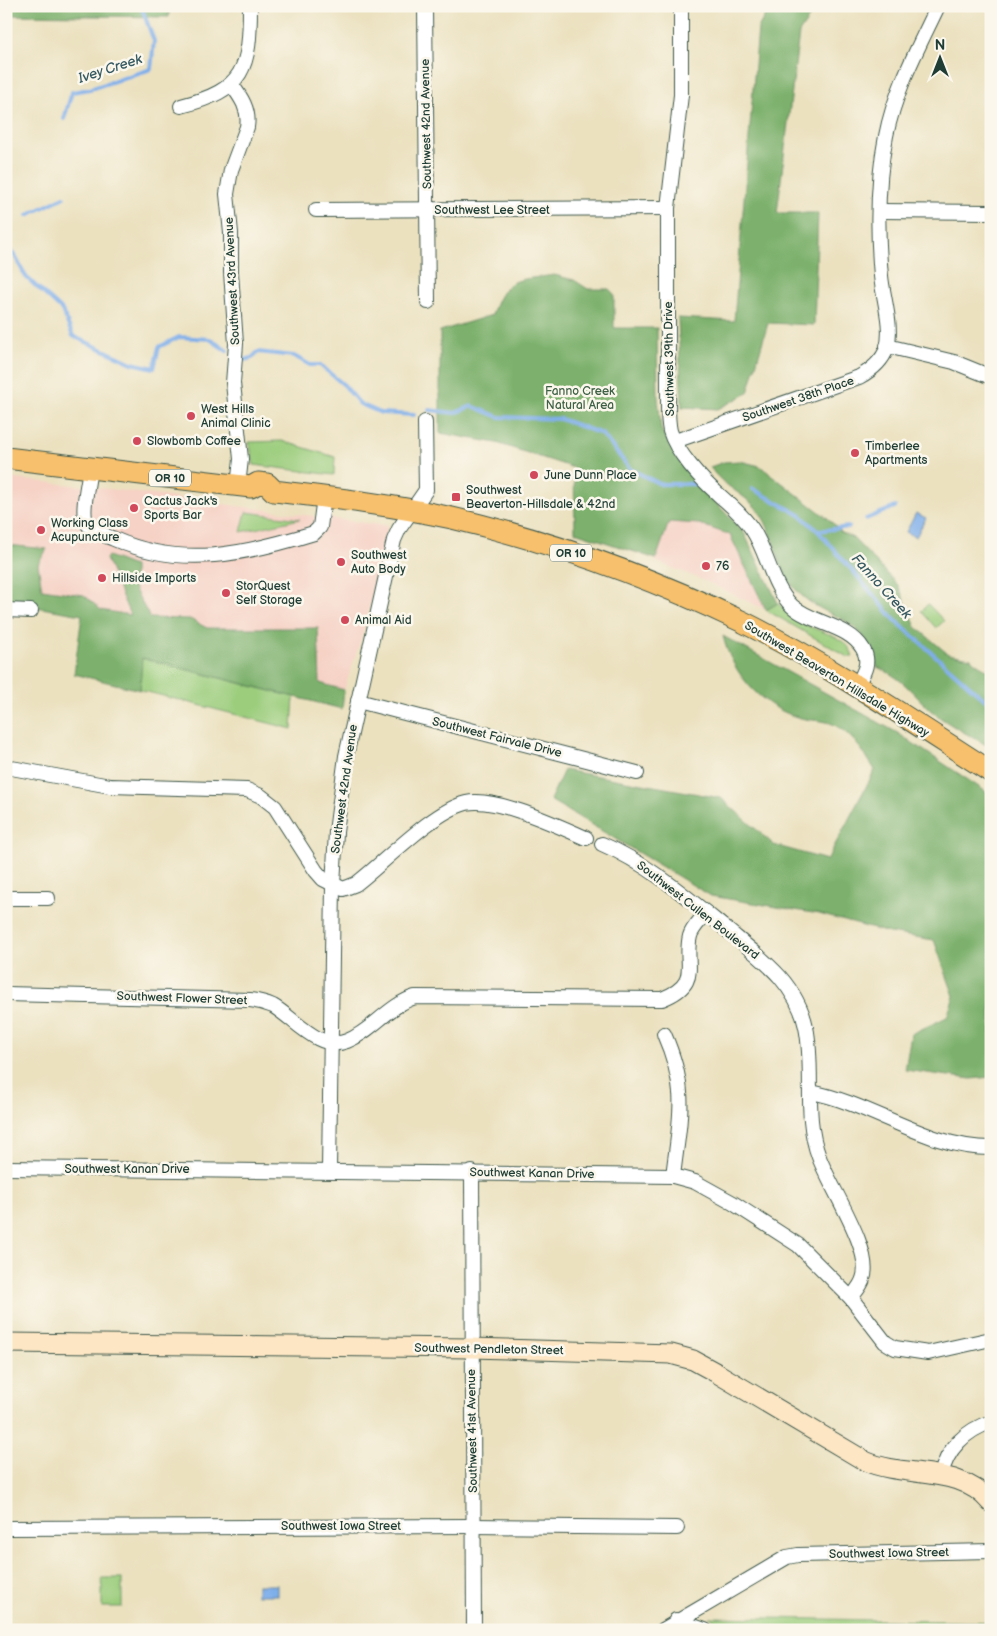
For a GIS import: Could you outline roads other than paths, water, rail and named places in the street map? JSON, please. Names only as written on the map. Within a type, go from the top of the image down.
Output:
[{"type":"main road","name":"Southwest Beaverton Hillsdale Highway","points":[[6,458],[244,486],[256,494],[267,496],[274,491],[413,510],[454,519],[552,547],[643,580],[742,622],[856,687],[991,772]]},
{"type":"street","points":[[181,106],[216,94],[232,84],[246,63],[250,36],[250,6]]},
{"type":"street","name":"Southwest 42nd Avenue","points":[[425,6],[428,302]]},
{"type":"street","name":"Southwest 39th Drive","points":[[681,6],[681,95],[668,208],[668,404],[670,431],[674,441],[696,471],[741,513],[752,529],[779,588],[789,602],[807,616],[848,636],[861,646],[866,657],[867,666],[856,687]]},
{"type":"street","points":[[938,6],[902,82],[891,115],[883,151],[880,261],[887,346],[954,362],[991,377]]},
{"type":"street","name":"Southwest 43rd Avenue","points":[[232,84],[244,101],[248,118],[247,127],[229,179],[227,194],[232,233],[231,272],[236,344],[233,383],[244,486]]},
{"type":"street","name":"Southwest Lee Street","points":[[316,210],[668,208]]},
{"type":"street","points":[[880,212],[991,212]]},
{"type":"street","name":"Southwest 38th Place","points":[[674,441],[859,378],[877,365],[887,346]]},
{"type":"street","name":"Southwest 42nd Avenue","points":[[329,1170],[333,885],[342,784],[358,701],[394,540],[425,494],[427,486],[425,422]]},
{"type":"street","points":[[90,468],[85,515],[91,528],[125,544],[170,556],[199,557],[226,555],[314,533],[320,527],[322,520],[324,497]]},
{"type":"street","points":[[6,610],[31,611]]},
{"type":"street","name":"Southwest Fairvale Drive","points":[[358,701],[637,773]]},
{"type":"street","points":[[6,767],[110,786],[228,788],[255,792],[275,807],[316,871],[333,885],[343,889],[356,884],[440,817],[466,804],[492,804],[586,838]]},
{"type":"street","name":"Southwest Cullen Boulevard","points":[[602,844],[636,862],[706,913],[762,959],[779,976],[792,995],[806,1027],[810,1050],[811,1138],[832,1187],[858,1236],[863,1258],[864,1278],[851,1298]]},
{"type":"street","points":[[6,898],[48,898]]},
{"type":"street","points":[[331,1042],[350,1040],[403,1001],[415,997],[662,999],[678,990],[689,975],[690,937],[706,913]]},
{"type":"street","name":"Southwest Flower Street","points":[[6,994],[250,1000],[273,1006],[309,1033],[331,1042]]},
{"type":"street","points":[[664,1034],[674,1057],[682,1090],[673,1176]]},
{"type":"street","points":[[811,1092],[833,1096],[933,1138],[974,1148],[991,1148]]},
{"type":"street","name":"Southwest Kanan Drive","points":[[6,1168],[329,1170],[673,1176],[695,1182],[733,1203],[798,1245],[851,1298],[885,1342],[895,1348],[928,1353],[991,1339]]},
{"type":"street","name":"Southwest 41st Avenue","points":[[472,1172],[471,1348],[474,1630]]},
{"type":"street","name":"Southwest Pendleton Street","points":[[6,1343],[471,1348],[652,1352],[679,1355],[715,1372],[865,1461],[892,1470],[964,1481],[980,1492],[991,1504]]},
{"type":"street","points":[[941,1476],[943,1462],[961,1439],[991,1422]]},
{"type":"street","name":"Southwest Iowa Street","points":[[6,1528],[473,1526],[677,1528]]},
{"type":"street","name":"Southwest Iowa Street","points":[[676,1620],[787,1557],[798,1555],[991,1551]]},
{"type":"street","points":[[663,1630],[676,1620],[705,1630]]},
{"type":"water","points":[[916,513],[926,518],[916,537],[906,532]]},
{"type":"water","points":[[257,1585],[277,1585],[277,1595],[257,1595]]},
{"type":"waterway","name":"Ivey Creek","points":[[64,119],[72,92],[90,89],[151,69],[154,41],[141,6]]},
{"type":"waterway","name":"Ivey Creek","points":[[28,215],[64,197]]},
{"type":"waterway","name":"Ivey Creek","points":[[6,236],[10,230]]},
{"type":"waterway","name":"Fanno Creek","points":[[6,247],[15,256],[26,277],[62,310],[73,336],[132,363],[154,368],[159,347],[179,337],[210,339],[227,351]]},
{"type":"waterway","name":"Fanno Creek","points":[[244,360],[252,358],[258,352],[294,356],[310,365],[320,365],[344,385],[360,404],[381,413],[414,415]]},
{"type":"waterway","name":"Fanno Creek","points":[[429,410],[455,413],[472,406],[499,417],[560,419],[602,434],[630,469],[660,484],[696,484]]},
{"type":"waterway","name":"Fanno Creek","points":[[753,489],[800,515],[818,531],[895,620],[991,705]]},
{"type":"waterway","points":[[866,519],[895,507]]},
{"type":"waterway","points":[[818,531],[849,527]]},
{"type":"place","name":"West Hills Animal Clinic","points":[[191,416]]},
{"type":"place","name":"Slowbomb Coffee","points":[[137,441]]},
{"type":"place","name":"Timberlee Apartments","points":[[855,453]]},
{"type":"place","name":"June Dunn Place","points":[[534,475]]},
{"type":"place","name":"Southwest Beaverton-Hillsdale & 42nd","points":[[456,497]]},
{"type":"place","name":"Cactus Jack's Sports Bar","points":[[134,508]]},
{"type":"place","name":"Working Class Acupuncture","points":[[41,530]]},
{"type":"place","name":"Southwest Auto Body","points":[[341,562]]},
{"type":"place","name":"76","points":[[706,566]]},
{"type":"place","name":"Hillside Imports","points":[[102,578]]},
{"type":"place","name":"StorQuest Self Storage","points":[[226,593]]},
{"type":"place","name":"Animal Aid","points":[[345,620]]},
{"type":"park label","name":"Fanno Creek Natural Area","points":[[580,398]]}]
